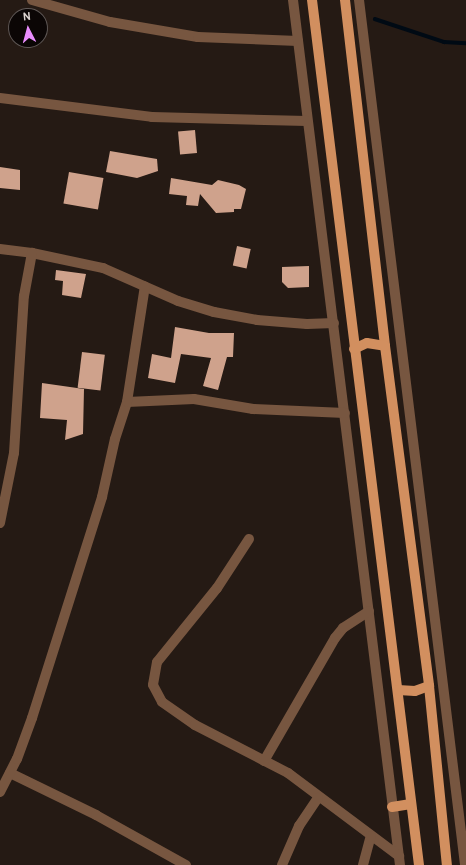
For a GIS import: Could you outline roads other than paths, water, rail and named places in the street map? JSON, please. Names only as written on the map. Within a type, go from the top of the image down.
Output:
[{"type":"main road","points":[[312,0],[419,865]]},
{"type":"main road","points":[[345,0],[385,346],[429,686],[448,865]]},
{"type":"main road","points":[[354,349],[367,343],[385,346]]},
{"type":"main road","points":[[398,690],[414,691],[429,686]]},
{"type":"main road","points":[[392,807],[412,804]]},
{"type":"street","points":[[32,0],[110,22],[198,37],[298,41]]},
{"type":"street","points":[[293,0],[334,323],[399,861]]},
{"type":"street","points":[[359,0],[465,852],[465,865]]},
{"type":"street","points":[[0,98],[152,117],[308,121]]},
{"type":"street","points":[[0,249],[32,253],[103,268],[178,301],[250,319],[306,324],[334,323]]},
{"type":"street","points":[[0,523],[14,453],[23,303],[32,253]]},
{"type":"street","points":[[0,792],[10,773],[32,718],[102,497],[115,439],[127,402],[145,286]]},
{"type":"street","points":[[127,402],[194,399],[253,409],[345,413]]},
{"type":"street","points":[[248,539],[217,588],[157,662],[153,685],[162,702],[195,725],[288,773],[318,798],[371,836],[399,861]]},
{"type":"street","points":[[264,761],[331,645],[343,628],[369,611]]},
{"type":"street","points":[[10,773],[96,815],[186,865]]},
{"type":"street","points":[[282,865],[299,826],[318,798]]},
{"type":"street","points":[[363,865],[371,836]]},
{"type":"waterway","points":[[375,19],[444,42],[466,43]]}]
